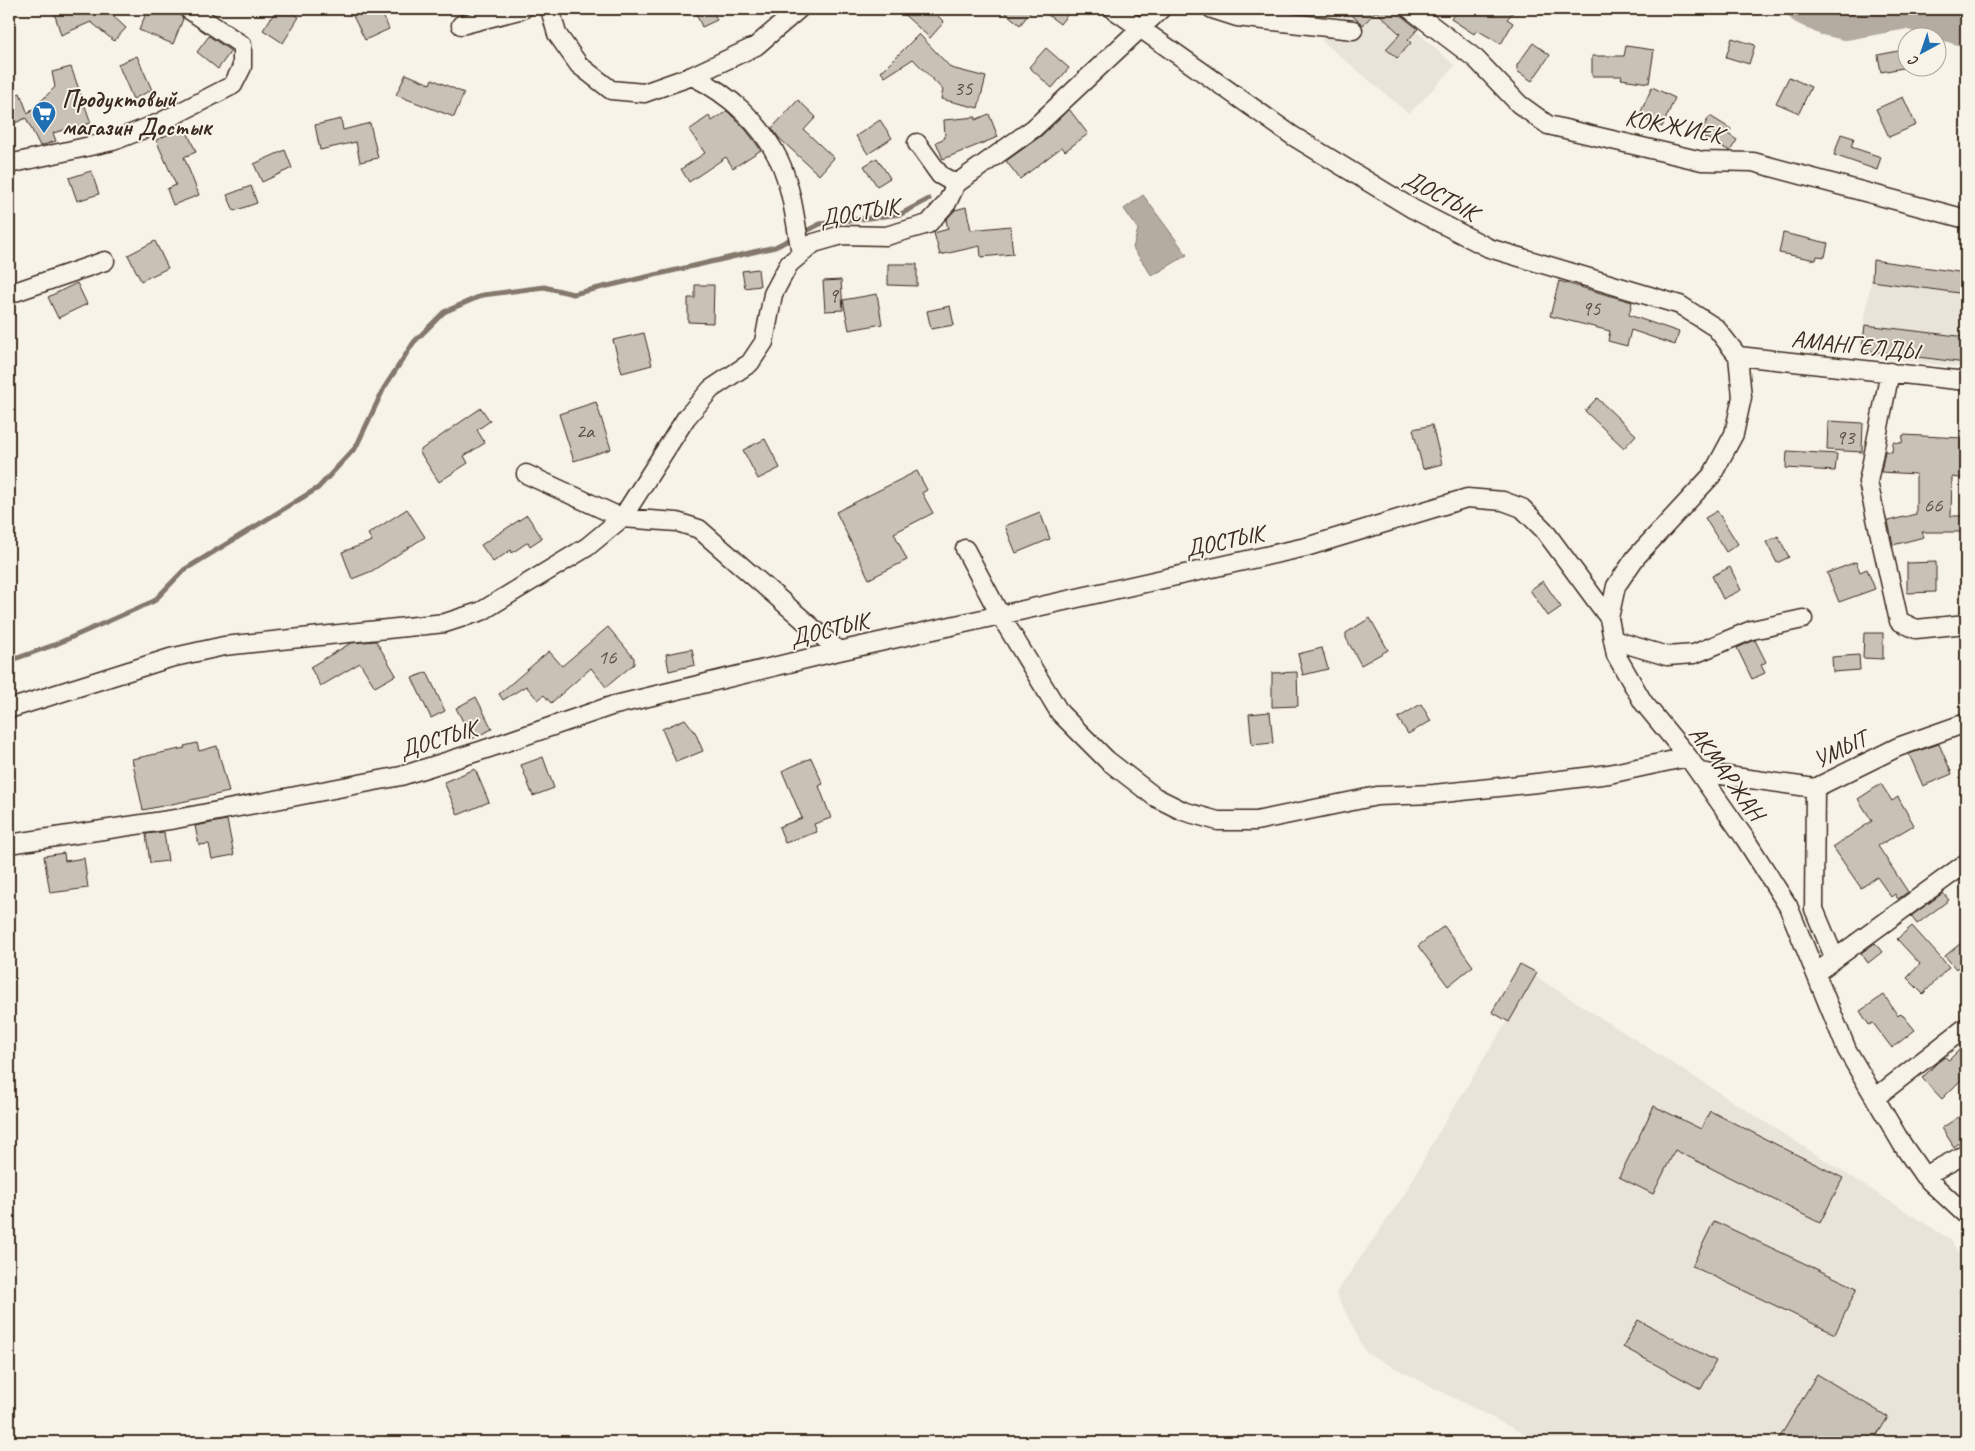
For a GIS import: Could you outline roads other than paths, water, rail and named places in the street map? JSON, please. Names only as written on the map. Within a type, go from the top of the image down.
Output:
[{"type":"street","points":[[9,164],[113,141],[159,123],[233,85],[242,67],[242,45],[188,9]]},
{"type":"street","points":[[461,25],[523,9]]},
{"type":"street","points":[[550,9],[557,34],[579,65],[611,90],[644,93],[692,76],[756,46],[800,9]]},
{"type":"street","name":"ДОСТЫК","points":[[1113,9],[1293,136],[1413,209],[1489,248],[1680,305],[1716,328],[1738,356]]},
{"type":"street","points":[[1142,28],[1161,9]]},
{"type":"street","points":[[1212,9],[1237,17],[1353,30]]},
{"type":"street","name":"КОКЖИЕК","points":[[1410,9],[1476,59],[1519,104],[1548,125],[1702,161],[1753,162],[1966,219]]},
{"type":"street","name":"ДОСТЫК","points":[[9,709],[170,658],[224,646],[445,623],[482,611],[587,547],[622,518],[686,418],[711,389],[750,363],[764,342],[773,294],[789,264],[814,243],[842,235],[886,236],[928,224],[947,203],[956,184],[1034,128],[1142,28]]},
{"type":"street","points":[[692,76],[714,87],[750,117],[779,161],[794,211],[801,254]]},
{"type":"street","points":[[917,142],[940,175],[956,184]]},
{"type":"street","points":[[9,294],[106,261]]},
{"type":"street","name":"АМАНГЕЛДЫ","points":[[1738,356],[1966,381]]},
{"type":"street","name":"АКМАРЖАН","points":[[1738,356],[1742,397],[1734,434],[1712,475],[1636,556],[1616,586],[1609,618],[1616,655],[1643,702],[1688,756],[1744,837],[1788,906],[1817,972],[1847,1050],[1902,1144],[1924,1176],[1966,1215]]},
{"type":"street","points":[[1890,372],[1868,482],[1899,621],[1916,629],[1966,624]]},
{"type":"street","points":[[526,474],[622,518],[676,522],[699,529],[839,651]]},
{"type":"street","name":"ДОСТЫК","points":[[9,844],[176,819],[401,776],[611,706],[839,651],[1306,547],[1467,498],[1502,501],[1522,508],[1544,530],[1609,618]]},
{"type":"street","points":[[965,549],[1000,615],[1060,713],[1107,760],[1155,797],[1183,811],[1218,821],[1256,821],[1377,796],[1434,794],[1608,774],[1688,756]]},
{"type":"street","points":[[1613,640],[1667,656],[1694,654],[1752,630],[1803,619]]},
{"type":"street","name":"УМЫТ","points":[[1699,772],[1815,788],[1898,747],[1966,723]]},
{"type":"street","points":[[1815,788],[1814,909],[1835,958]]},
{"type":"street","points":[[1817,972],[1966,863]]},
{"type":"street","points":[[1875,1098],[1966,1027]]},
{"type":"street","points":[[1924,1176],[1966,1154]]},
{"type":"waterway","points":[[1802,9],[1824,20],[1846,25],[1906,14],[1966,32]]},
{"type":"waterway","points":[[9,661],[54,645],[154,601],[184,570],[318,488],[356,447],[384,388],[414,342],[444,312],[483,295],[544,287],[573,294],[775,247],[820,224],[901,214],[929,199]]},
{"type":"place","name":"Продуктовый магазин Достык","points":[[44,134]]}]
